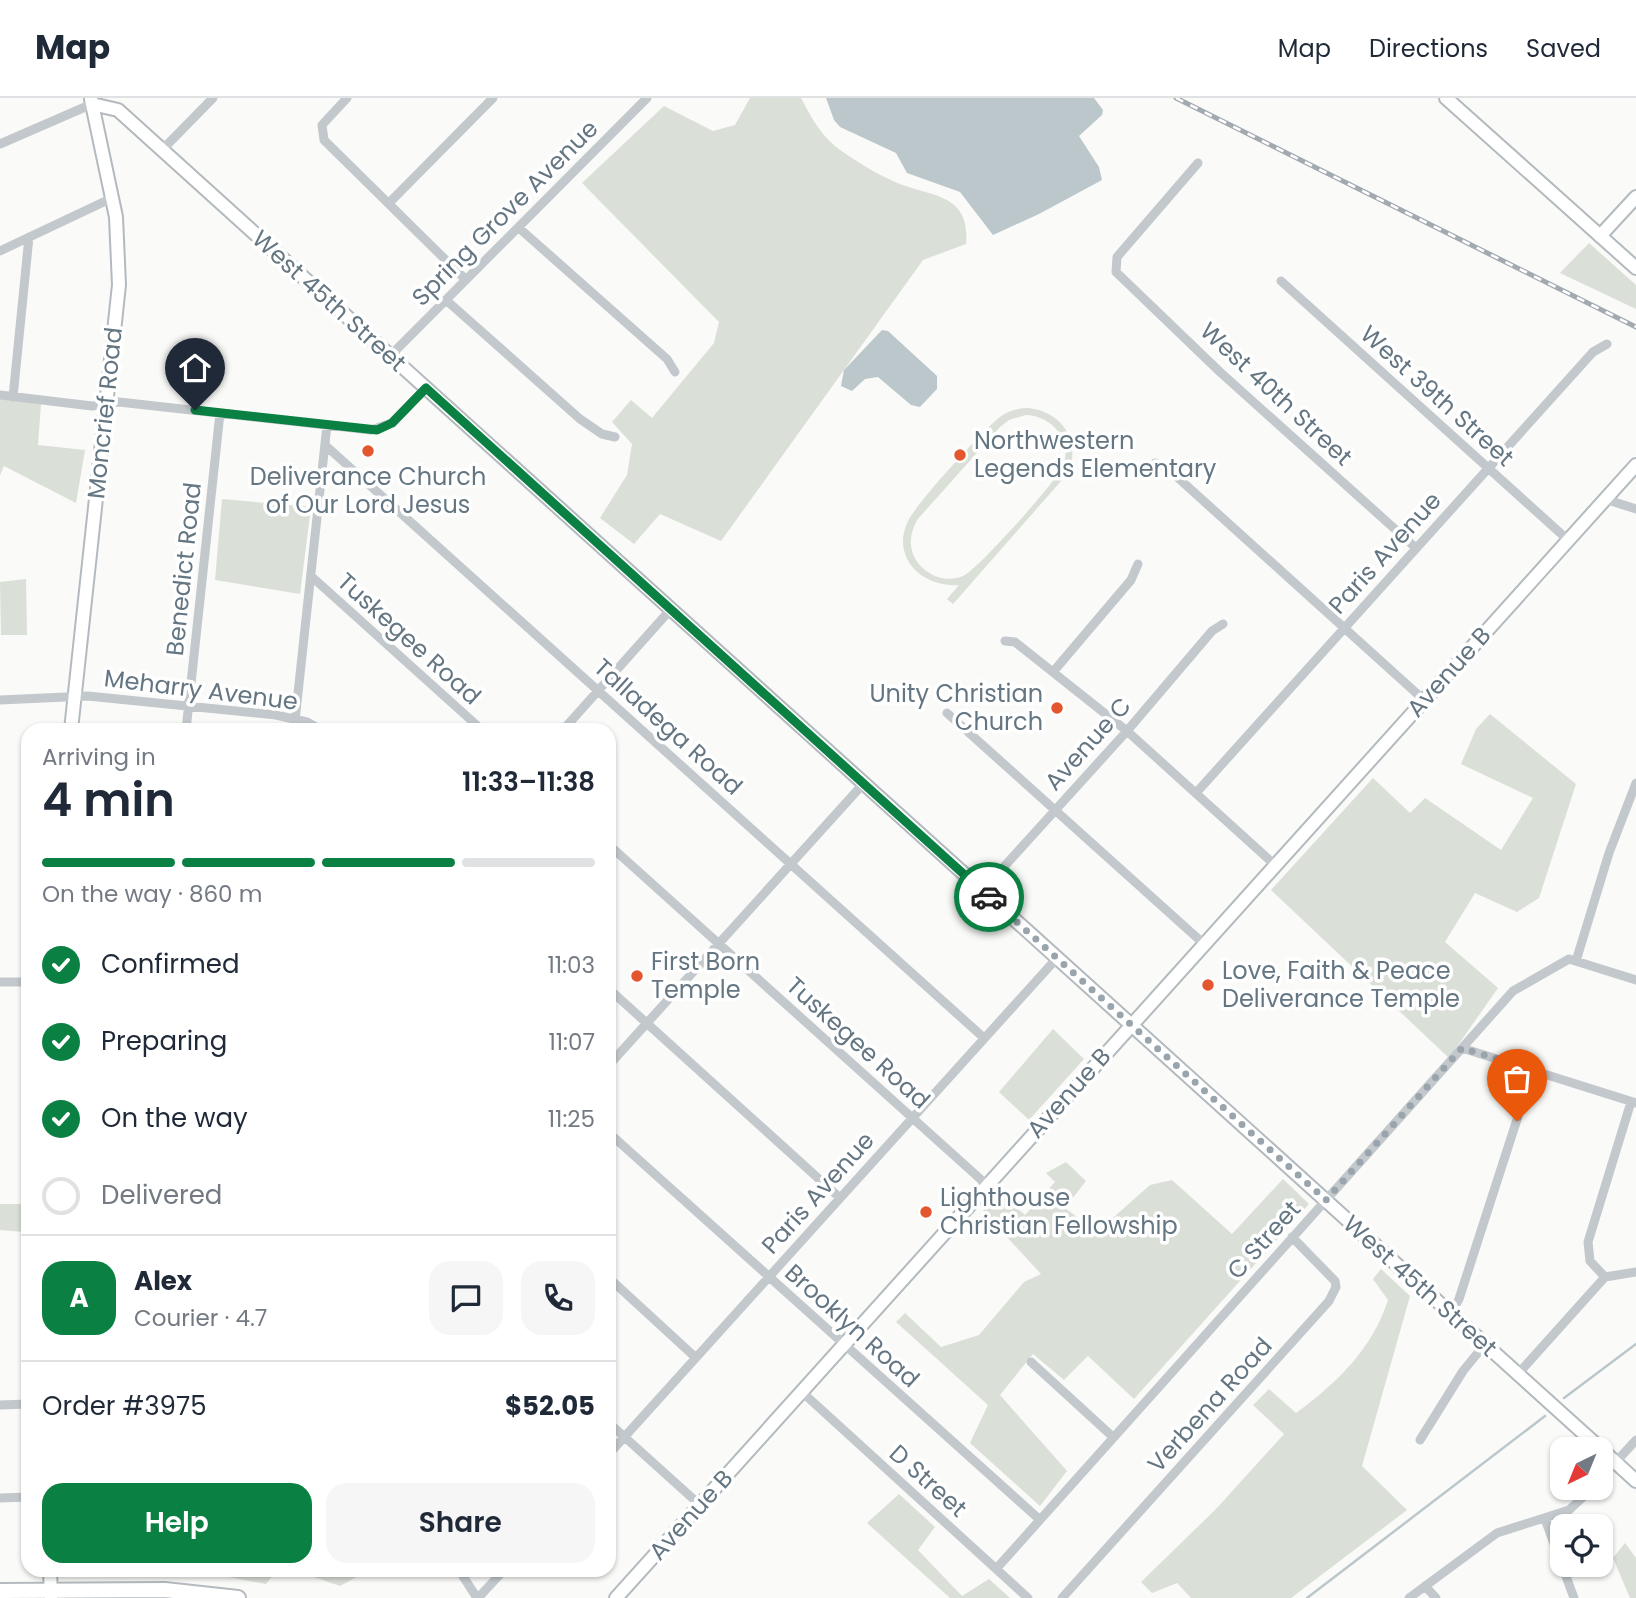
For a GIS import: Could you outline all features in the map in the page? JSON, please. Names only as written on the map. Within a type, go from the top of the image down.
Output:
[{"type":"main road","points":[[0,1591],[51,1594],[165,1590],[238,1598]]},
{"type":"street","points":[[162,150],[213,98]]},
{"type":"street","points":[[348,98],[325,121],[321,130],[324,140],[466,280]]},
{"type":"street","points":[[389,203],[494,98]]},
{"type":"street","name":"Spring Grove Avenue","points":[[390,356],[647,98]]},
{"type":"street","points":[[1447,98],[1636,268]]},
{"type":"street","points":[[0,144],[91,101]]},
{"type":"street","name":"West 45th Street","points":[[91,101],[118,110],[1588,1437]]},
{"type":"street","name":"Moncrief Road","points":[[72,723],[119,285],[120,248],[91,101]]},
{"type":"street","name":"West 40th Street","points":[[1198,163],[1117,257],[1114,267],[1119,277],[1416,548]]},
{"type":"street","points":[[1600,236],[1636,197]]},
{"type":"street","points":[[0,251],[112,198]]},
{"type":"street","points":[[519,228],[667,359],[675,372]]},
{"type":"street","points":[[13,397],[29,237]]},
{"type":"street","name":"West 39th Street","points":[[1281,282],[1568,540]]},
{"type":"street","points":[[446,300],[580,419],[602,434],[615,437]]},
{"type":"street","name":"Paris Avenue","points":[[1196,793],[1592,352],[1607,344]]},
{"type":"street","points":[[0,395],[92,406],[120,402],[371,430],[386,427],[426,388]]},
{"type":"street","name":"Benedict Road","points":[[187,723],[220,413]]},
{"type":"street","points":[[295,723],[327,425]]},
{"type":"street","name":"Talladega Road","points":[[325,445],[984,1038]]},
{"type":"street","points":[[1155,463],[1166,467],[1424,700]]},
{"type":"street","name":"Avenue B","points":[[616,1598],[1636,465]]},
{"type":"street","points":[[1605,499],[1636,509]]},
{"type":"street","points":[[1053,672],[1132,580],[1138,564]]},
{"type":"street","name":"Tuskegee Road","points":[[311,576],[474,723]]},
{"type":"street","points":[[569,723],[671,609]]},
{"type":"street","name":"Avenue C","points":[[982,891],[1127,731],[1212,631],[1223,624]]},
{"type":"street","points":[[1005,641],[1015,642],[1127,731],[1275,865]]},
{"type":"street","name":"Meharry Avenue","points":[[0,700],[75,697],[189,706],[295,718],[306,723]]},
{"type":"street","points":[[947,713],[1204,944]]},
{"type":"street","points":[[616,1057],[864,783]]},
{"type":"street","points":[[1636,783],[1634,796],[1609,853],[1576,961],[1636,980]]},
{"type":"street","name":"Tuskegee Road","points":[[616,851],[987,1185]]},
{"type":"street","name":"Paris Avenue","points":[[616,1446],[1056,958]]},
{"type":"street","name":"C Street","points":[[996,1569],[1513,991],[1560,961],[1576,961]]},
{"type":"street","points":[[0,982],[21,982]]},
{"type":"street","points":[[616,995],[840,1198]]},
{"type":"street","points":[[1462,1048],[1634,1102],[1588,1241],[1590,1261],[1605,1277]]},
{"type":"street","points":[[1451,1314],[1459,1299],[1533,1070]]},
{"type":"street","name":"Brooklyn Road","points":[[616,1139],[1038,1519]]},
{"type":"street","name":"Verbena Road","points":[[1062,1598],[1329,1301],[1336,1287],[1335,1281],[1292,1237]]},
{"type":"street","points":[[1518,1374],[1605,1277],[1636,1272]]},
{"type":"street","points":[[616,1284],[695,1357]]},
{"type":"street","points":[[1420,1440],[1464,1371],[1485,1345]]},
{"type":"street","points":[[1031,1362],[1113,1437]]},
{"type":"street","name":"D Street","points":[[802,1392],[1028,1598]]},
{"type":"street","points":[[0,1405],[21,1404]]},
{"type":"street","points":[[616,1430],[700,1505]]},
{"type":"street","points":[[1614,1464],[1636,1440]]},
{"type":"street","name":"West 45th Street","points":[[1616,1462],[1636,1481]]},
{"type":"street","points":[[0,1498],[21,1497]]},
{"type":"street","points":[[1409,1598],[1497,1533],[1569,1510],[1580,1500]]},
{"type":"street","points":[[1545,1519],[1574,1598]]},
{"type":"street","points":[[464,1577],[478,1598],[498,1577]]},
{"type":"street","points":[[1425,1586],[1436,1598]]},
{"type":"shaded area","points":[[750,98],[801,98],[824,135],[843,152],[888,179],[934,194],[955,205],[962,214],[966,227],[966,244],[923,260],[721,541],[660,514],[634,544],[600,518],[627,475],[632,444],[612,422],[631,400],[652,418],[714,343],[719,322],[582,183],[664,106],[713,131],[735,125]]},
{"type":"shaded area","points":[[826,98],[1094,98],[1103,110],[1102,115],[1079,136],[1099,167],[1102,180],[993,235],[960,192],[907,173],[896,153],[840,127],[834,120]]},
{"type":"shaded area","points":[[1589,243],[1636,285],[1636,309],[1560,273]]},
{"type":"shaded area","points":[[882,330],[888,331],[937,376],[937,389],[920,407],[911,405],[878,377],[865,379],[852,391],[841,386],[844,370]]},
{"type":"shaded area","points":[[0,399],[41,404],[38,445],[85,450],[76,503],[4,466],[0,475]]},
{"type":"shaded area","points":[[1025,408],[1048,414],[1065,428],[1072,448],[1069,472],[953,604],[947,599],[959,585],[934,582],[923,576],[907,559],[903,547],[908,521],[936,484],[992,424],[1006,413]],"holes":[[[1026,415],[1035,416],[1052,425],[1063,439],[1065,456],[1058,475],[999,543],[963,576],[943,578],[925,570],[913,555],[911,545],[911,535],[917,520],[1000,427],[1009,420]]]},
{"type":"shaded area","points":[[222,499],[311,507],[300,594],[215,580]]},
{"type":"shaded area","points":[[26,579],[27,635],[1,635],[0,582]]},
{"type":"shaded area","points":[[1490,714],[1576,784],[1539,898],[1517,912],[1475,893],[1445,942],[1498,988],[1449,1058],[1271,890],[1373,778],[1410,813],[1425,798],[1501,850],[1533,798],[1461,764],[1476,729]]},
{"type":"shaded area","points":[[1053,1029],[1084,1059],[1029,1120],[999,1092]]},
{"type":"shaded area","points":[[1066,1162],[1086,1181],[1065,1208],[1097,1232],[1150,1185],[1172,1180],[1232,1234],[1283,1179],[1309,1204],[1134,1399],[1088,1356],[1064,1380],[1033,1354],[1000,1395],[1067,1471],[1040,1506],[970,1443],[988,1405],[896,1322],[905,1313],[941,1347],[979,1335],[1024,1282],[1041,1274],[983,1211],[999,1192],[1025,1215],[1055,1182],[1046,1173]]},
{"type":"shaded area","points":[[0,1204],[21,1204],[21,1232],[0,1230]]},
{"type":"shaded area","points":[[1381,1269],[1410,1296],[1362,1466],[1407,1510],[1291,1598],[1191,1598],[1177,1583],[1152,1593],[1141,1582],[1216,1509],[1284,1434],[1253,1405],[1269,1389],[1296,1413],[1339,1377],[1363,1349],[1388,1300],[1373,1279]]},
{"type":"shaded area","points":[[899,1494],[935,1527],[918,1550],[962,1596],[989,1579],[1010,1598],[950,1598],[867,1523]]},
{"type":"shaded area","points":[[1625,1543],[1636,1558],[1636,1598],[1630,1598],[1613,1558]]},
{"type":"shaded area","points":[[228,1577],[272,1577],[266,1584]]},
{"type":"shaded area","points":[[314,1577],[356,1577],[340,1586]]},
{"type":"waterway","points":[[1564,1398],[1636,1344]]},
{"type":"waterway","points":[[1307,1598],[1545,1416]]},
{"type":"railway","points":[[1176,98],[1636,327]]},
{"type":"way so far","points":[[989,897],[1326,1200],[1462,1048],[1533,1070],[1517,1121]]},
{"type":"place","name":"Deliverance Church of Our Lord Jesus","points":[[368,451]]},
{"type":"place","name":"Northwestern Legends Elementary","points":[[960,455]]},
{"type":"place","name":"Unity Christian Church","points":[[1057,708]]},
{"type":"place","name":"First Born Temple","points":[[637,976]]},
{"type":"place","name":"Love, Faith & Peace Deliverance Temple","points":[[1208,985]]},
{"type":"place","name":"Lighthouse Christian Fellowship","points":[[926,1212]]},
{"type":"route","points":[[195,410],[377,430],[392,423],[426,388],[989,897]]}]
